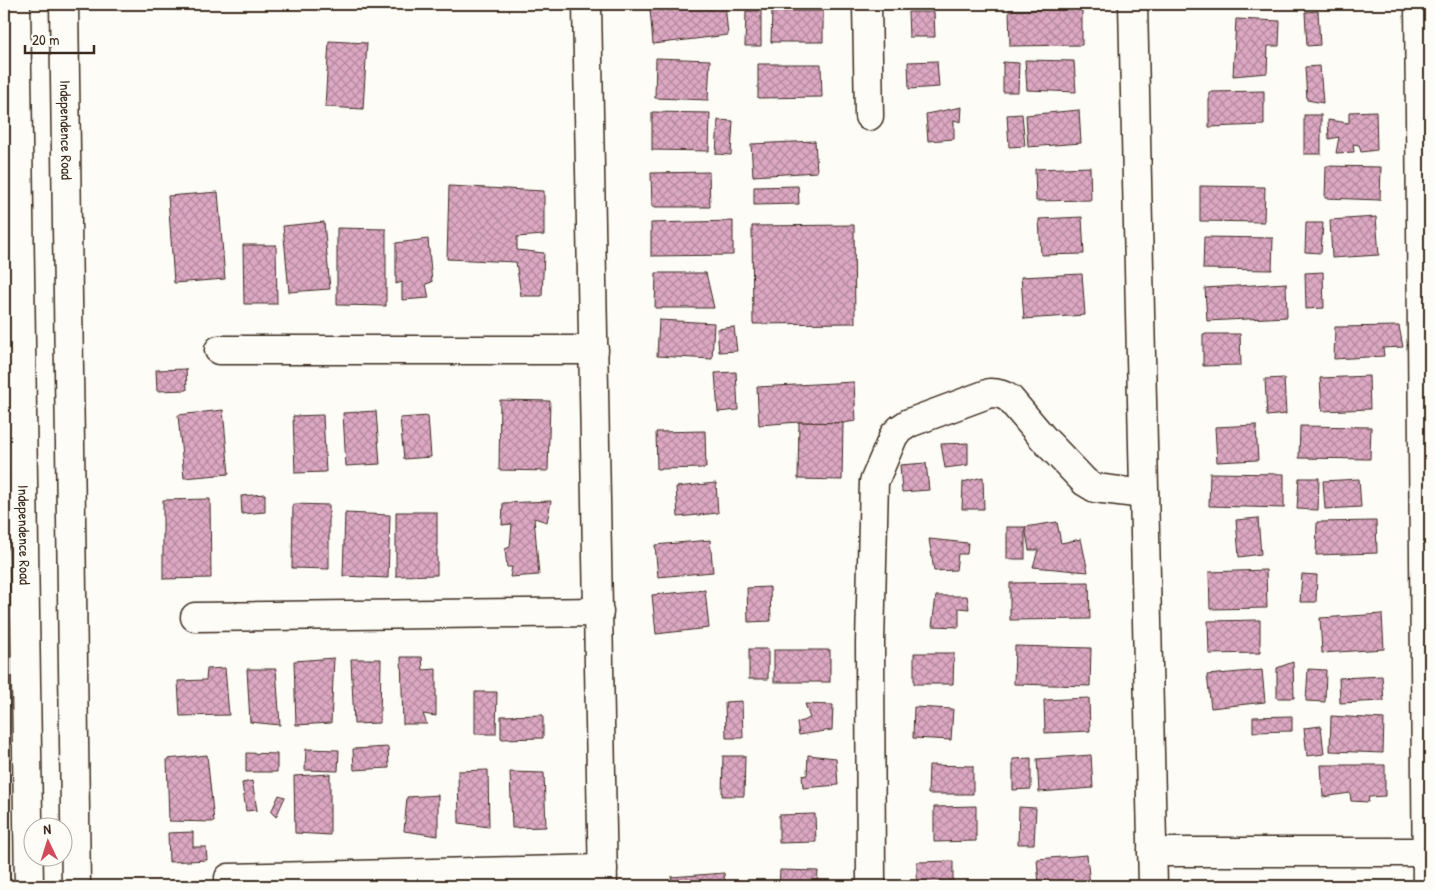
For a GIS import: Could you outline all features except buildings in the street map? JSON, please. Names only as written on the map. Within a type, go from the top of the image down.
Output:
[{"type":"street","name":"Independence Road","points":[[16,4],[29,886]]},
{"type":"street","name":"Independence Road","points":[[64,4],[76,886]]},
{"type":"street","points":[[229,878],[603,878],[587,4]]},
{"type":"street","points":[[867,4],[869,116]]},
{"type":"street","points":[[1133,4],[1152,886]]},
{"type":"street","points":[[1419,4],[1427,886]]},
{"type":"street","points":[[219,350],[594,350]]},
{"type":"street","points":[[870,886],[870,643],[874,482],[894,436],[900,428],[909,422],[990,393],[997,393],[1010,399],[1043,438],[1085,482],[1095,488],[1144,494]]},
{"type":"street","points":[[195,617],[599,612]]},
{"type":"street","points":[[1152,852],[1428,852]]}]
